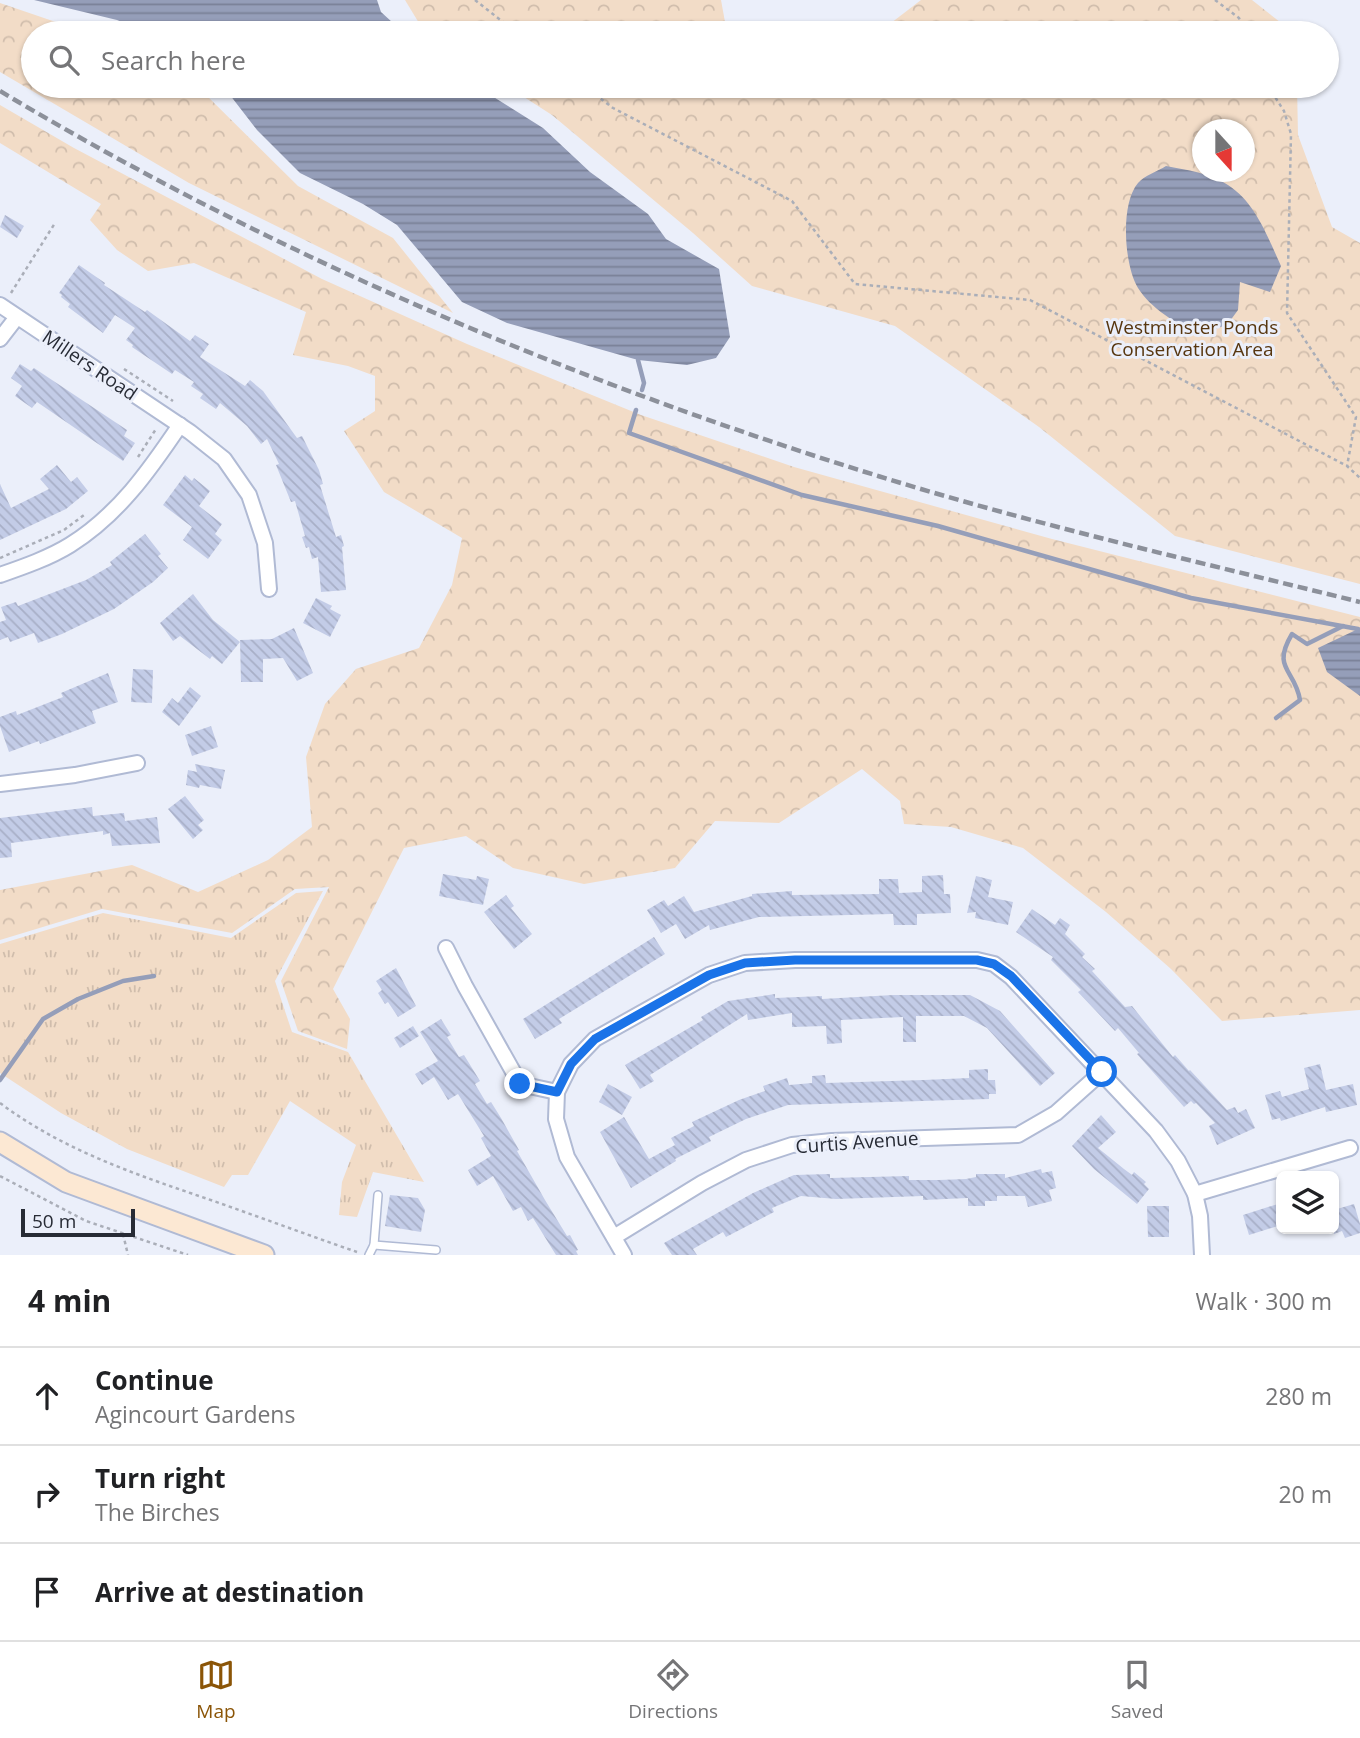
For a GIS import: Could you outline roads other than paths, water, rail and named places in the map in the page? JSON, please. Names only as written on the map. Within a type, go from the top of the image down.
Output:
[{"type":"main road","points":[[0,1142],[66,1182],[264,1255]]},
{"type":"street","name":"Millers Road","points":[[0,305],[180,425],[224,459],[249,495],[265,543],[269,589]]},
{"type":"street","points":[[0,340],[17,317]]},
{"type":"street","points":[[0,575],[69,546],[108,517],[144,478],[180,425]]},
{"type":"street","points":[[0,784],[75,775],[137,763]]},
{"type":"street","points":[[446,948],[464,986],[520,1084],[557,1092]]},
{"type":"street","points":[[624,1255],[566,1157],[556,1119],[557,1092],[571,1064],[595,1039],[709,975],[745,963],[795,960],[977,960],[994,964],[1011,976],[1156,1131],[1178,1161],[1195,1194],[1200,1216],[1202,1255]]},
{"type":"street","name":"Curtis Avenue","points":[[614,1237],[746,1160],[792,1145],[832,1141],[1018,1135],[1056,1113],[1102,1072]]},
{"type":"street","points":[[1195,1194],[1350,1148]]},
{"type":"lane","points":[[368,1255],[374,1245],[378,1195]]},
{"type":"lane","points":[[374,1245],[436,1250]]},
{"type":"water","points":[[34,0],[377,0],[381,12],[391,21],[120,21]]},
{"type":"water","points":[[232,98],[495,98],[543,128],[590,172],[648,214],[666,239],[719,269],[730,337],[716,358],[687,365],[638,360],[507,323],[462,302],[397,225],[363,204],[300,173],[257,130]]},
{"type":"water","points":[[1166,166],[1192,171],[1192,182],[1222,182],[1238,192],[1260,222],[1281,266],[1270,292],[1240,282],[1238,310],[1227,325],[1196,335],[1164,315],[1138,288],[1127,250],[1126,219],[1132,193],[1138,183]]},
{"type":"water","points":[[1358,629],[1360,696],[1327,672],[1318,648]]},
{"type":"waterway","points":[[638,360],[644,383],[642,390]]},
{"type":"waterway","points":[[636,410],[629,433],[802,495],[938,526],[1191,598],[1358,629]]},
{"type":"waterway","points":[[1276,718],[1300,700],[1284,662],[1286,646],[1292,634],[1307,644],[1343,626]]},
{"type":"waterway","points":[[0,1080],[43,1019],[78,999],[123,981],[154,976]]},
{"type":"railway","points":[[0,91],[104,151],[318,260],[427,310],[650,399],[764,439],[937,494],[1360,602]]},
{"type":"park label","name":"Westminster Ponds Conservation Area","points":[[1192,338]]}]
